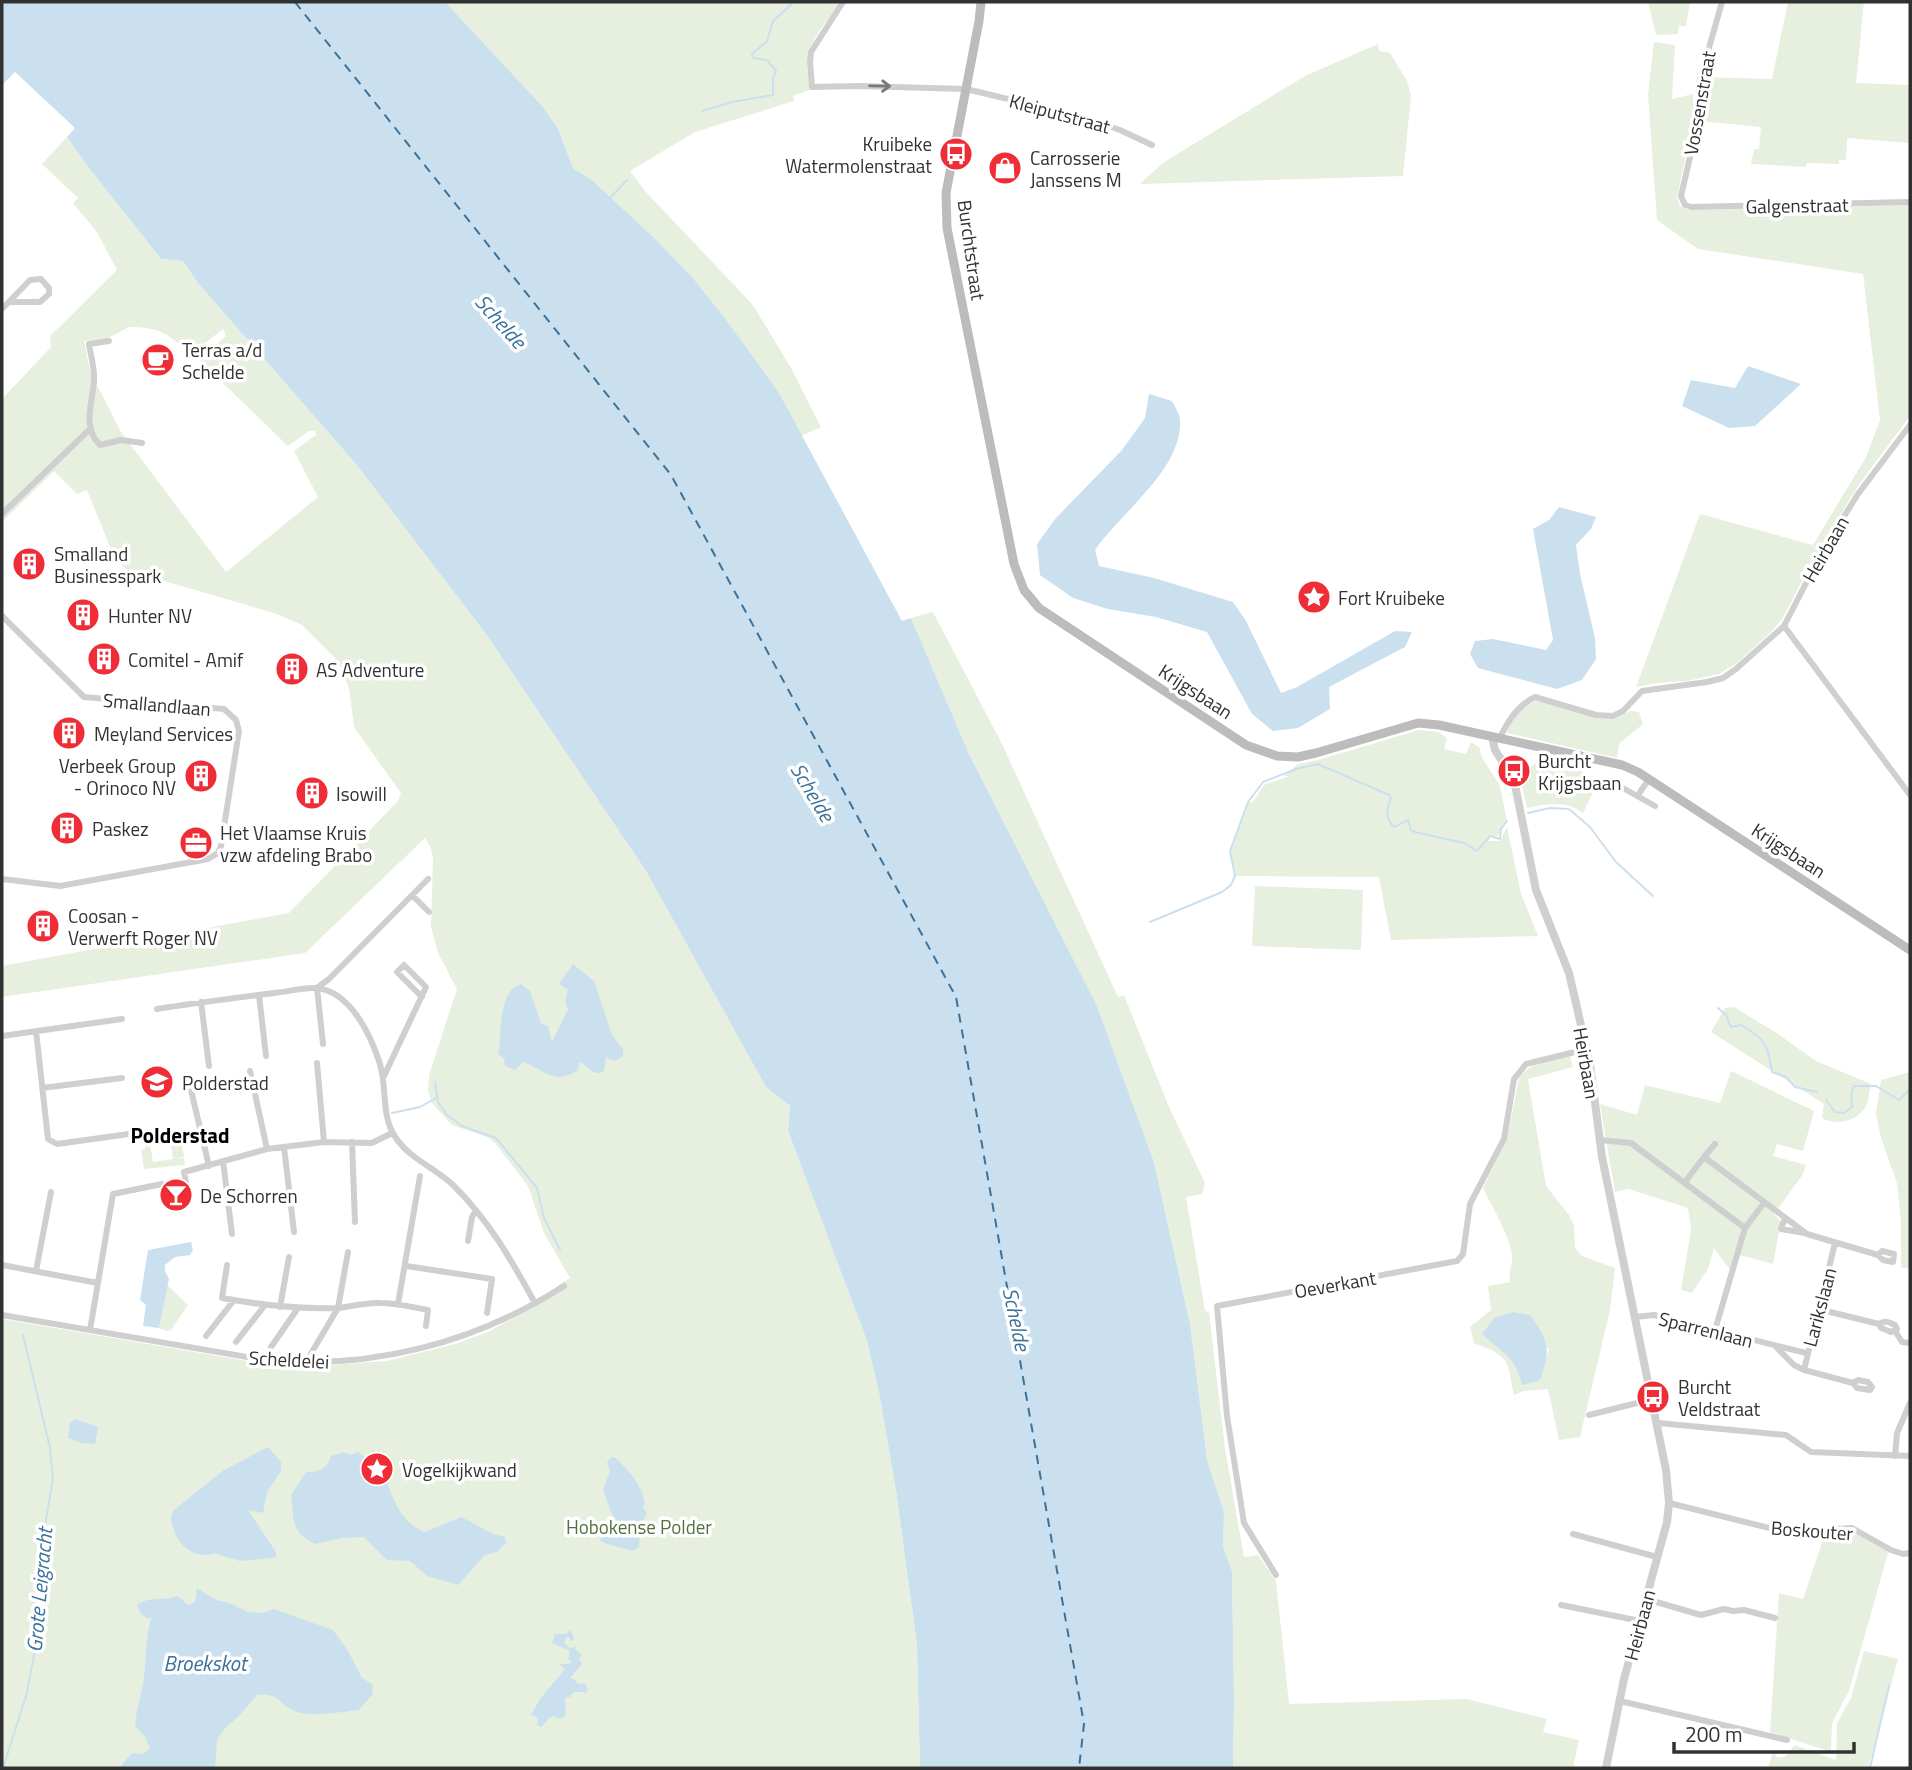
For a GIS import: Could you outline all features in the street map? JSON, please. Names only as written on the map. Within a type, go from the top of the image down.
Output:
[{"type":"main road","name":"Burchtstraat","points":[[981,2],[945,208],[993,461]]},
{"type":"main road","name":"Krijgsbaan","points":[[993,461],[1017,577],[1039,608],[1247,745],[1277,756],[1298,757],[1418,723],[1439,725],[1622,765],[1648,779],[1910,950]]},
{"type":"street","name":"Kleiputstraat","points":[[843,2],[811,52],[812,87],[966,89],[1083,117],[1152,145]]},
{"type":"street","name":"Vossenstraat","points":[[1685,205],[1681,196],[1697,127],[1699,83],[1722,2]]},
{"type":"street","name":"Galgenstraat","points":[[1685,205],[1910,202]]},
{"type":"street","points":[[2,309],[30,280],[36,278],[46,282],[49,288],[49,294],[40,302],[9,302]]},
{"type":"street","points":[[109,341],[89,344],[94,380],[88,413],[95,441],[100,446],[121,440],[142,443]]},
{"type":"street","name":"Heirbaan","points":[[1606,1768],[1620,1701],[1667,1522],[1669,1503],[1658,1423],[1600,1140],[1587,1049],[1567,965],[1536,890],[1514,780],[1495,750],[1496,738],[1525,702],[1535,697],[1596,715],[1613,716],[1623,711],[1643,691],[1723,678],[1736,669],[1784,626],[1838,526],[1866,483],[1910,425]]},
{"type":"street","points":[[2,514],[91,428]]},
{"type":"street","name":"Smallandlaan","points":[[2,616],[84,697],[224,709],[236,720],[239,731],[218,853],[208,859],[60,886],[2,879]]},
{"type":"street","points":[[1784,626],[1910,796]]},
{"type":"street","points":[[1638,795],[1648,779]]},
{"type":"street","points":[[1623,788],[1655,806]]},
{"type":"street","points":[[158,1009],[317,988],[428,879]]},
{"type":"street","points":[[412,895],[429,912]]},
{"type":"street","points":[[384,1076],[422,997],[426,987],[404,965],[397,972],[422,997]]},
{"type":"street","points":[[317,988],[323,1044]]},
{"type":"street","points":[[317,988],[351,1008],[365,1029],[384,1076],[386,1112],[392,1133],[404,1148],[445,1178],[476,1210],[505,1248],[535,1303]]},
{"type":"street","points":[[259,995],[267,1056]]},
{"type":"street","points":[[201,1002],[208,1066]]},
{"type":"street","points":[[2,1036],[122,1019]]},
{"type":"street","points":[[36,1031],[48,1139],[57,1144],[129,1134]]},
{"type":"street","name":"Oeverkant","points":[[1276,1575],[1244,1523],[1227,1416],[1217,1306],[1457,1261],[1463,1254],[1470,1204],[1504,1139],[1514,1079],[1526,1064],[1587,1049]]},
{"type":"street","points":[[376,1053],[394,1055]]},
{"type":"street","points":[[317,1063],[324,1142]]},
{"type":"street","points":[[250,1071],[267,1149]]},
{"type":"street","points":[[42,1088],[122,1078]]},
{"type":"street","points":[[190,1086],[209,1166]]},
{"type":"street","points":[[186,1182],[184,1172],[267,1149],[324,1142],[376,1142],[392,1133]]},
{"type":"street","points":[[1600,1140],[1631,1143],[1745,1228]]},
{"type":"street","points":[[352,1142],[355,1222]]},
{"type":"street","points":[[1685,1182],[1715,1144]]},
{"type":"street","points":[[284,1147],[295,1232]]},
{"type":"street","points":[[1704,1157],[1807,1234]]},
{"type":"street","points":[[223,1161],[232,1234]]},
{"type":"street","points":[[398,1304],[420,1176]]},
{"type":"street","points":[[90,1330],[113,1194],[162,1184]]},
{"type":"street","points":[[36,1271],[51,1192]]},
{"type":"street","points":[[1715,1330],[1745,1228],[1764,1203]]},
{"type":"street","points":[[468,1241],[472,1217],[476,1210]]},
{"type":"street","points":[[1785,1217],[1781,1229],[1878,1255]]},
{"type":"street","name":"Larikslaan","points":[[1804,1370],[1835,1243]]},
{"type":"street","points":[[306,1362],[338,1308],[348,1252]]},
{"type":"street","points":[[280,1307],[289,1257]]},
{"type":"street","points":[[2,1265],[98,1283]]},
{"type":"street","points":[[227,1265],[222,1298],[298,1308],[398,1304],[428,1310],[426,1326]]},
{"type":"street","points":[[406,1266],[492,1279],[487,1313]]},
{"type":"street","name":"Scheldelei","points":[[2,1315],[256,1359],[306,1362],[370,1359],[418,1349],[477,1331],[564,1286]]},
{"type":"street","points":[[206,1336],[234,1300]]},
{"type":"street","points":[[236,1342],[265,1305]]},
{"type":"street","points":[[271,1347],[298,1308]]},
{"type":"street","points":[[1818,1309],[1879,1324],[1884,1329],[1895,1331],[1902,1342],[1910,1343]]},
{"type":"street","name":"Sparrenlaan","points":[[1635,1317],[1654,1315],[1806,1353]]},
{"type":"street","name":"Sparrenlaan","points":[[1776,1347],[1794,1365],[1804,1370],[1853,1383]]},
{"type":"street","points":[[1589,1415],[1653,1399]]},
{"type":"street","points":[[1895,1456],[1900,1422],[1910,1403]]},
{"type":"street","points":[[1658,1423],[1786,1435],[1811,1452],[1910,1456]]},
{"type":"street","name":"Boskouter","points":[[1669,1503],[1785,1532],[1852,1528],[1891,1550],[1910,1553]]},
{"type":"street","points":[[1573,1534],[1657,1557]]},
{"type":"street","points":[[1646,1599],[1701,1615],[1724,1609],[1744,1610],[1775,1618]]},
{"type":"street","points":[[1561,1605],[1640,1621]]},
{"type":"street","points":[[1620,1701],[1787,1740]]},
{"type":"green space","points":[[445,2],[835,2],[839,5],[812,43],[808,63],[810,90],[793,96],[794,101],[695,132],[630,171],[646,192],[753,305],[791,368],[821,427],[801,436],[779,393],[708,297],[650,234],[592,180],[573,168],[558,129]]},
{"type":"green space","points":[[1648,2],[1690,2],[1686,26],[1679,26],[1678,34],[1656,35]]},
{"type":"green space","points":[[1788,2],[1864,2],[1856,83],[1910,85],[1910,143],[1847,138],[1846,160],[1839,160],[1839,164],[1807,163],[1806,167],[1751,164],[1754,149],[1759,149],[1761,127],[1701,121],[1703,77],[1772,79]]},
{"type":"green space","points":[[1654,42],[1675,45],[1672,99],[1693,94],[1694,119],[1677,197],[1680,206],[1687,210],[1699,210],[1910,205],[1910,416],[1860,483],[1819,549],[1782,619],[1772,631],[1737,663],[1719,674],[1636,687],[1700,514],[1813,545],[1866,457],[1880,420],[1863,274],[1698,249],[1657,220],[1648,95]]},
{"type":"green space","points":[[1378,44],[1379,51],[1390,53],[1407,81],[1411,95],[1403,176],[1140,184],[1164,162],[1305,76]]},
{"type":"green space","name":"Hobokense Polder","points":[[67,137],[161,259],[183,261],[197,282],[356,464],[486,634],[646,871],[766,1087],[790,1106],[788,1131],[867,1341],[880,1397],[917,1645],[920,1768],[2,1768],[2,1319],[281,1365],[314,1366],[387,1361],[455,1344],[488,1332],[552,1296],[550,1291],[570,1278],[544,1233],[528,1186],[495,1143],[487,1137],[452,1125],[432,1103],[428,1091],[429,1075],[457,989],[438,953],[431,927],[433,858],[425,838],[305,953],[2,997],[2,966],[289,913],[398,801],[401,793],[354,727],[349,688],[340,666],[302,625],[277,614],[127,570],[115,559],[87,490],[77,494],[54,471],[2,522],[2,399],[51,347],[50,336],[117,270],[97,232],[73,203],[78,198],[42,164]],"holes":[[[129,327],[149,328],[163,333],[191,354],[223,329],[226,336],[198,359],[288,446],[309,431],[315,431],[316,435],[294,451],[318,497],[226,572],[121,432],[92,380],[84,341],[106,339]]]},
{"type":"green space","points":[[933,612],[1002,744],[1118,997],[1124,995],[1169,1107],[1205,1183],[1202,1194],[1186,1197],[1205,1311],[1209,1312],[1225,1449],[1244,1557],[1258,1555],[1276,1581],[1289,1704],[1466,1699],[1547,1719],[1543,1732],[1579,1740],[1573,1768],[1233,1768],[1232,1571],[1223,1547],[1224,1512],[1207,1460],[1190,1324],[1154,1162],[1097,1006],[969,754],[911,618]]},
{"type":"green space","points":[[1536,701],[1614,719],[1630,711],[1639,712],[1643,724],[1619,744],[1617,758],[1507,733],[1517,714]]},
{"type":"green space","points":[[1419,730],[1438,732],[1447,738],[1444,749],[1466,754],[1471,742],[1480,748],[1481,756],[1500,786],[1507,821],[1498,836],[1490,836],[1489,841],[1500,841],[1507,827],[1521,894],[1538,936],[1391,940],[1379,877],[1235,876],[1230,851],[1247,803],[1253,802],[1264,785],[1289,776],[1284,776],[1298,764]]},
{"type":"green space","points":[[1544,756],[1587,765],[1581,775],[1596,786],[1583,813],[1563,805],[1549,804],[1527,808],[1520,777]]},
{"type":"green space","points":[[1255,886],[1363,890],[1361,950],[1252,946]]},
{"type":"green space","points":[[1734,1007],[1816,1061],[1871,1084],[1867,1104],[1862,1111],[1846,1121],[1834,1122],[1822,1118],[1824,1104],[1711,1032],[1725,1008]]},
{"type":"green space","points":[[1570,1056],[1573,1067],[1528,1079],[1546,1186],[1569,1215],[1574,1226],[1575,1248],[1582,1256],[1615,1268],[1610,1310],[1580,1437],[1559,1440],[1548,1389],[1524,1391],[1514,1395],[1505,1360],[1474,1343],[1470,1327],[1491,1310],[1488,1286],[1510,1282],[1510,1246],[1483,1188],[1507,1140],[1519,1078],[1535,1065]],"holes":[[[1482,1334],[1549,1349],[1540,1380],[1519,1369],[1509,1354]]]},
{"type":"green space","points":[[1731,1071],[1814,1111],[1803,1151],[1777,1144],[1773,1156],[1806,1165],[1803,1174],[1774,1214],[1781,1221],[1773,1264],[1736,1254],[1731,1271],[1714,1248],[1708,1269],[1692,1293],[1681,1290],[1691,1230],[1688,1208],[1629,1189],[1615,1192],[1600,1104],[1637,1115],[1645,1085],[1720,1103]]},
{"type":"green space","points":[[1910,1072],[1910,1268],[1901,1268],[1901,1221],[1897,1183],[1881,1138],[1876,1114],[1881,1080]]},
{"type":"green space","points":[[181,1139],[184,1157],[174,1159],[184,1158],[185,1165],[144,1169],[141,1151],[145,1149],[145,1144],[150,1144],[153,1162],[173,1159],[170,1140]]},
{"type":"green space","points":[[167,1285],[188,1305],[171,1330],[166,1331],[159,1328]]},
{"type":"green space","points":[[1852,1531],[1888,1553],[1849,1691],[1832,1723],[1831,1752],[1770,1732],[1779,1593],[1803,1599],[1823,1533]]},
{"type":"green space","points":[[1864,1651],[1898,1659],[1868,1768],[1768,1768],[1773,1751],[1777,1757],[1783,1757],[1794,1745],[1836,1760],[1837,1723],[1851,1698]]},
{"type":"water","name":"Schelde","points":[[2,2],[445,2],[542,106],[558,129],[573,168],[592,180],[691,276],[779,393],[902,621],[911,618],[969,754],[1097,1006],[1154,1162],[1190,1324],[1207,1460],[1224,1512],[1223,1547],[1232,1571],[1233,1768],[920,1768],[917,1645],[880,1397],[867,1341],[788,1131],[790,1106],[766,1087],[646,871],[486,634],[356,464],[197,282],[183,261],[161,259],[67,137],[75,128],[15,72],[2,85]]},
{"type":"water","points":[[1748,366],[1801,384],[1755,426],[1729,428],[1682,406],[1691,380],[1735,388]]},
{"type":"water","points":[[1149,394],[1172,401],[1180,418],[1178,439],[1161,473],[1095,550],[1099,566],[1154,578],[1233,602],[1246,621],[1281,693],[1297,687],[1395,631],[1412,632],[1405,647],[1329,687],[1330,709],[1298,728],[1273,731],[1252,714],[1207,632],[1073,598],[1040,575],[1037,544],[1056,518],[1122,450],[1145,418]]},
{"type":"water","points":[[1559,507],[1596,517],[1591,529],[1576,545],[1595,638],[1596,659],[1582,680],[1557,689],[1478,668],[1470,654],[1475,641],[1493,639],[1546,650],[1553,640],[1533,529],[1549,520]]},
{"type":"water","points":[[573,964],[594,981],[612,1035],[623,1049],[623,1056],[615,1061],[606,1057],[604,1071],[600,1073],[580,1062],[577,1071],[561,1077],[549,1075],[523,1062],[515,1070],[505,1066],[504,1058],[498,1054],[503,1012],[509,994],[521,984],[530,991],[541,1023],[548,1026],[552,1042],[568,1009],[565,1001],[568,990],[559,984]]},
{"type":"water","points":[[191,1242],[193,1250],[190,1255],[175,1257],[165,1265],[169,1279],[159,1328],[143,1326],[146,1305],[140,1300],[148,1250]]},
{"type":"water","points":[[1513,1312],[1530,1315],[1541,1332],[1547,1353],[1540,1380],[1522,1385],[1512,1361],[1482,1334],[1494,1318]]},
{"type":"water","points":[[75,1419],[98,1427],[95,1444],[68,1438],[70,1423]]},
{"type":"water","points":[[266,1448],[281,1462],[281,1471],[267,1492],[263,1513],[248,1510],[276,1556],[240,1561],[216,1553],[202,1555],[189,1550],[175,1534],[171,1517],[174,1510],[224,1470]]},
{"type":"water","points":[[344,1452],[350,1455],[358,1452],[382,1473],[404,1517],[417,1528],[425,1532],[461,1517],[505,1537],[506,1543],[497,1552],[485,1555],[458,1585],[427,1576],[410,1561],[387,1560],[364,1537],[342,1538],[315,1544],[302,1535],[295,1524],[291,1495],[306,1472],[322,1469],[331,1456]]},
{"type":"water","points":[[614,1457],[630,1473],[645,1502],[643,1508],[647,1513],[644,1519],[646,1528],[640,1528],[639,1547],[633,1551],[600,1540],[604,1531],[602,1525],[611,1526],[615,1522],[603,1490],[610,1471],[607,1463]]},
{"type":"water","name":"Broekskot","points":[[197,1588],[216,1600],[248,1612],[262,1613],[274,1609],[333,1630],[362,1678],[373,1685],[372,1695],[359,1710],[320,1714],[297,1712],[271,1696],[257,1695],[217,1740],[215,1768],[119,1768],[132,1753],[142,1754],[150,1749],[146,1738],[135,1726],[144,1677],[148,1629],[152,1618],[148,1619],[141,1614],[137,1605],[178,1596],[188,1605],[195,1602]]},
{"type":"water","points":[[569,1630],[574,1640],[571,1641],[568,1636],[564,1642],[570,1649],[575,1646],[582,1655],[579,1659],[582,1664],[570,1678],[579,1684],[585,1683],[588,1690],[585,1694],[574,1692],[565,1698],[566,1715],[560,1719],[554,1716],[548,1719],[542,1727],[537,1725],[538,1718],[531,1715],[540,1699],[565,1669],[559,1664],[569,1664],[572,1661],[568,1659],[570,1651],[552,1643],[555,1634],[567,1634]]},
{"type":"waterway","points":[[702,111],[732,102],[773,95],[776,71],[767,60],[753,58],[752,54],[767,41],[773,21],[794,2]]},
{"type":"waterway","points":[[611,197],[627,180]]},
{"type":"waterway","points":[[1150,922],[1222,892],[1231,885],[1235,876],[1230,851],[1248,802],[1263,782],[1296,769],[1318,764],[1389,795],[1391,799],[1387,810],[1388,817],[1394,827],[1408,820],[1411,830],[1415,832],[1464,843],[1477,851],[1490,836],[1500,839],[1501,829],[1507,821]]},
{"type":"waterway","points":[[1528,813],[1550,808],[1569,809],[1590,827],[1616,862],[1653,896]]},
{"type":"waterway","points":[[1718,1008],[1726,1015],[1731,1027],[1741,1025],[1764,1043],[1772,1072],[1786,1077],[1795,1087],[1817,1092]]},
{"type":"waterway","points":[[435,1082],[438,1102],[447,1115],[462,1126],[496,1138],[537,1188],[544,1218],[560,1250]]},
{"type":"waterway","points":[[1826,1100],[1835,1112],[1844,1113],[1852,1107],[1851,1095],[1854,1086],[1876,1086],[1899,1100],[1910,1089]]},
{"type":"waterway","points":[[392,1113],[420,1107],[436,1098]]},
{"type":"waterway","name":"Grote Leigracht","points":[[23,1335],[50,1448]]},
{"type":"waterway","name":"Grote Leigracht","points":[[3,1768],[27,1693],[40,1622],[44,1531],[53,1479],[50,1450]]},
{"type":"waterway","points":[[1870,1768],[1889,1686]]},
{"type":"ferry route","points":[[295,2],[671,475],[956,997],[1084,1724],[1079,1768]]},
{"type":"place","name":"Kruibeke Watermolenstraat","points":[[956,154]]},
{"type":"place","name":"Carrosserie Janssens M","points":[[1005,168]]},
{"type":"place","name":"Terras a/d Schelde","points":[[158,360]]},
{"type":"place","name":"Smalland Businesspark","points":[[29,564]]},
{"type":"place","name":"Fort Kruibeke","points":[[1314,597]]},
{"type":"place","name":"Hunter NV","points":[[83,615]]},
{"type":"place","name":"Comitel - Amif","points":[[104,659]]},
{"type":"place","name":"AS Adventure","points":[[292,669]]},
{"type":"place","name":"Meyland Services","points":[[69,733]]},
{"type":"place","name":"Burcht Krijgsbaan","points":[[1514,771]]},
{"type":"place","name":"Verbeek Group - Orinoco NV","points":[[201,776]]},
{"type":"place","name":"Isowill","points":[[312,793]]},
{"type":"place","name":"Paskez","points":[[67,828]]},
{"type":"place","name":"Het Vlaamse Kruis vzw afdeling Brabo","points":[[196,843]]},
{"type":"place","name":"Coosan - Verwerft Roger NV","points":[[43,926]]},
{"type":"place","name":"Polderstad","points":[[157,1082]]},
{"type":"place","name":"De Schorren","points":[[176,1195]]},
{"type":"place","name":"Burcht Veldstraat","points":[[1653,1397]]},
{"type":"place","name":"Vogelkijkwand","points":[[377,1469]]},
{"type":"district","name":"Polderstad","points":[[180,1135]]}]
